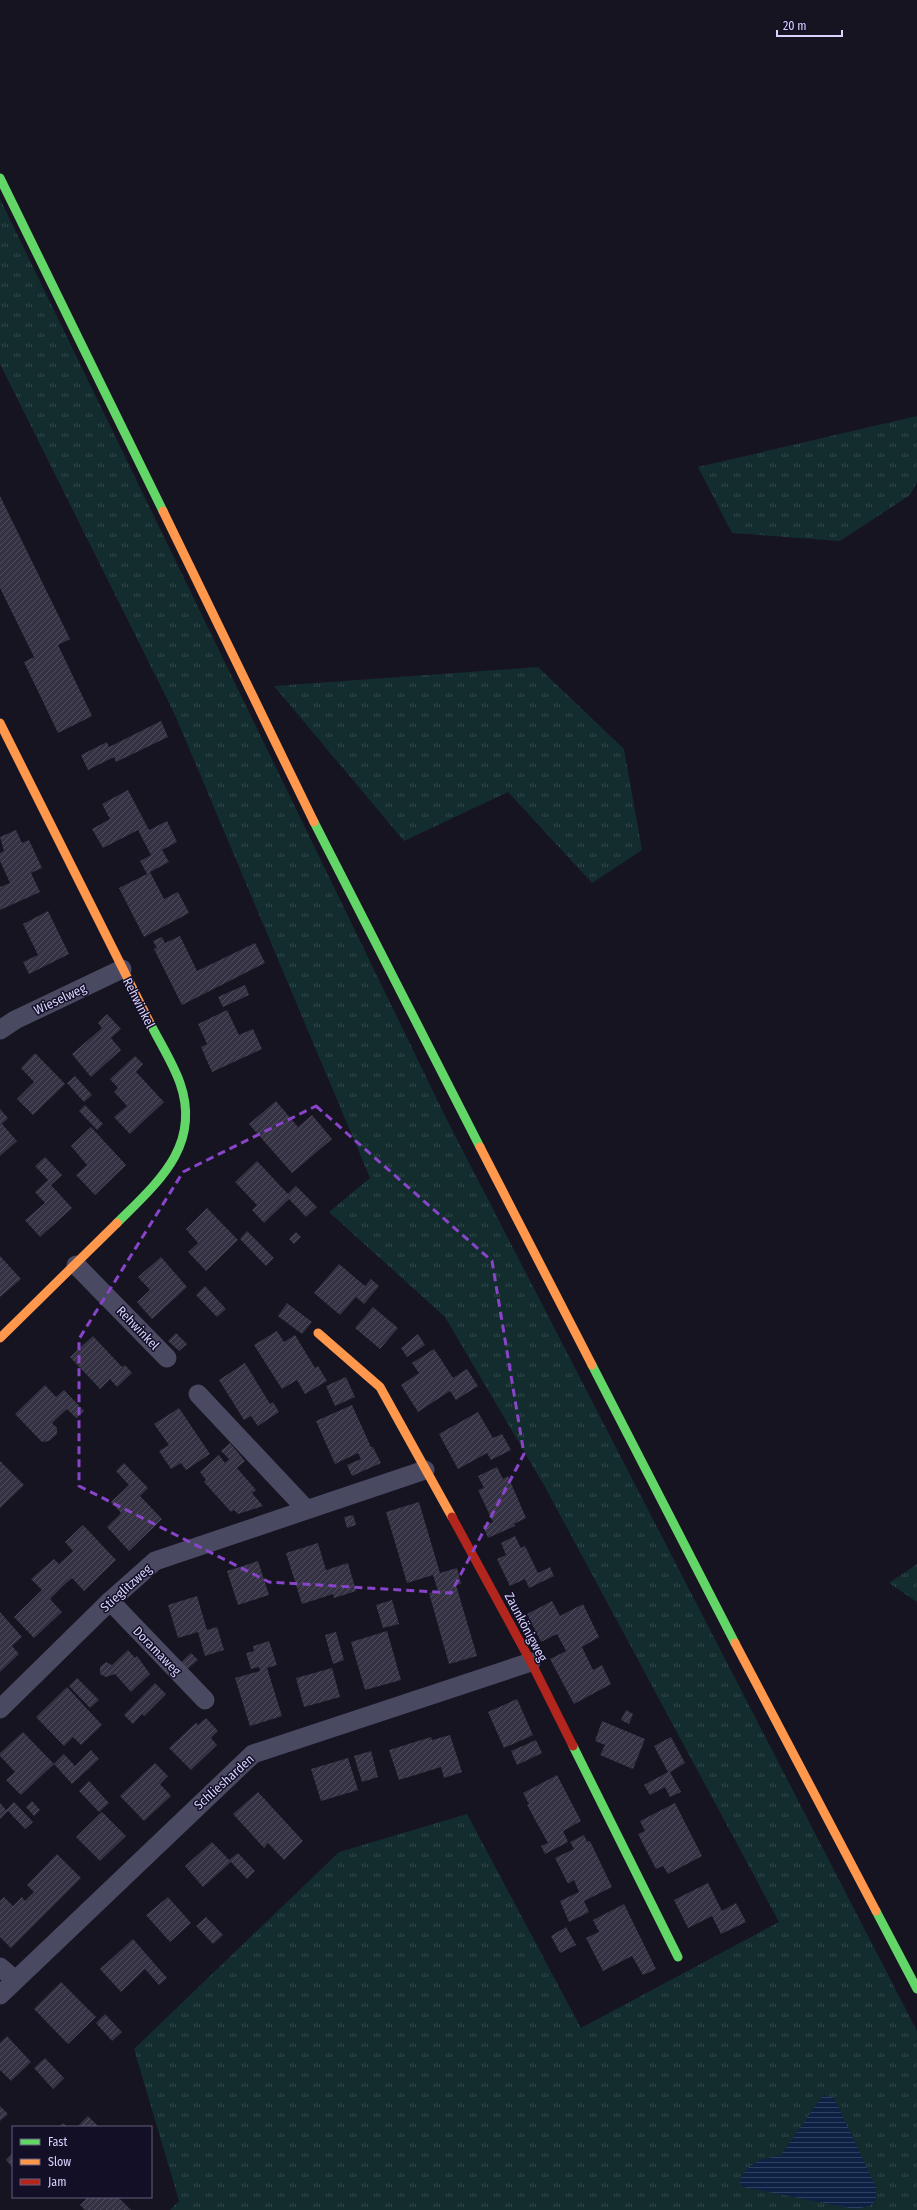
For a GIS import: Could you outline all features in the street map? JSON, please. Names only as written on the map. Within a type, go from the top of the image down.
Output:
[{"type":"main road","points":[[0,178],[335,865],[776,1722],[917,1989]]},
{"type":"main road","name":"Rehwinkel","points":[[0,723],[122,970],[180,1083],[187,1113],[182,1140],[173,1162],[159,1181],[76,1265],[0,1338]]},
{"type":"main road","name":"Zaunkönigweg","points":[[318,1333],[380,1387],[531,1662],[678,1957]]},
{"type":"street","name":"Wieselweg","points":[[0,1030],[15,1020],[122,970]]},
{"type":"street","name":"Rehwinkel","points":[[76,1265],[167,1358]]},
{"type":"street","points":[[198,1394],[306,1509]]},
{"type":"street","name":"Stieglitzweg","points":[[0,1709],[110,1601],[155,1561],[425,1470]]},
{"type":"street","name":"Doramaweg","points":[[110,1601],[205,1700]]},
{"type":"street","name":"Schliesharden","points":[[0,1995],[253,1754],[531,1662]]},
{"type":"street","points":[[0,1968],[15,1980]]},
{"type":"highlighted area","points":[[316,1106],[492,1261],[524,1454],[451,1593],[269,1582],[79,1486],[79,1339],[183,1172]]},
{"type":"green space","points":[[0,199],[447,1120],[917,2031],[917,2210],[170,2210],[179,2201],[134,2049],[339,1852],[467,1814],[581,2028],[779,1922],[545,1487],[445,1317],[329,1212],[370,1178],[175,715],[0,364]]},
{"type":"green space","points":[[917,416],[917,482],[910,495],[840,541],[732,533],[698,467]]},
{"type":"green space","points":[[538,667],[624,749],[642,850],[592,883],[508,792],[404,841],[274,686]]},
{"type":"green space","points":[[917,1564],[917,1602],[889,1583]]},
{"type":"water","points":[[823,2095],[834,2098],[876,2187],[876,2200],[870,2206],[855,2209],[743,2187],[739,2182],[747,2170],[756,2162],[781,2155]]},
{"type":"building","points":[[0,496],[70,639],[58,645],[92,716],[58,733],[24,662],[34,657],[0,588]]},
{"type":"building","points":[[161,721],[168,737],[116,762],[114,757],[88,770],[81,755],[107,742],[109,747]]},
{"type":"building","points":[[128,790],[149,830],[167,821],[177,842],[162,850],[169,862],[150,872],[164,899],[178,892],[189,913],[144,937],[119,888],[147,874],[140,861],[151,855],[138,830],[103,848],[92,829],[110,819],[102,804]]},
{"type":"building","points":[[16,830],[22,843],[29,840],[42,868],[31,873],[40,892],[0,910],[0,887],[10,883],[0,861],[0,853],[4,851],[0,837]]},
{"type":"building","points":[[48,911],[69,954],[29,974],[23,962],[38,955],[23,924]]},
{"type":"building","points":[[180,936],[197,971],[255,943],[265,963],[182,1005],[154,949],[157,948],[153,941],[162,937],[165,943]]},
{"type":"building","points":[[245,985],[249,995],[223,1007],[218,997]]},
{"type":"building","points":[[227,1010],[239,1035],[253,1029],[262,1049],[212,1072],[201,1047],[207,1044],[198,1024]]},
{"type":"building","points":[[107,1014],[121,1029],[111,1038],[121,1050],[91,1077],[72,1054],[102,1028],[98,1023]]},
{"type":"building","points":[[35,1053],[65,1084],[33,1115],[17,1099],[34,1082],[21,1068]]},
{"type":"building","points":[[135,1056],[143,1064],[136,1072],[164,1102],[130,1134],[114,1117],[127,1106],[114,1092],[118,1088],[110,1079]]},
{"type":"building","points":[[75,1076],[92,1095],[84,1102],[67,1083]]},
{"type":"building","points":[[276,1101],[298,1127],[312,1115],[332,1139],[292,1173],[249,1124]]},
{"type":"building","points":[[85,1105],[103,1124],[97,1130],[79,1111]]},
{"type":"building","points":[[0,1109],[8,1118],[2,1124],[17,1141],[0,1156]]},
{"type":"building","points":[[91,1127],[126,1165],[95,1195],[76,1175],[87,1165],[71,1146]]},
{"type":"building","points":[[45,1157],[62,1175],[51,1185],[72,1208],[40,1237],[25,1220],[45,1203],[35,1192],[48,1180],[35,1166]]},
{"type":"building","points":[[257,1161],[288,1194],[296,1186],[317,1207],[306,1217],[289,1199],[264,1223],[252,1210],[257,1205],[235,1182]]},
{"type":"building","points":[[207,1208],[238,1240],[206,1271],[188,1252],[198,1243],[186,1229]]},
{"type":"building","points":[[247,1231],[274,1258],[266,1266],[240,1239]]},
{"type":"building","points":[[296,1232],[301,1237],[294,1244],[289,1239]]},
{"type":"building","points":[[0,1256],[21,1279],[0,1297]]},
{"type":"building","points":[[161,1257],[187,1287],[152,1319],[137,1302],[150,1290],[138,1277]]},
{"type":"building","points":[[339,1264],[365,1286],[371,1279],[379,1286],[364,1304],[356,1297],[340,1315],[314,1293]]},
{"type":"building","points":[[205,1286],[226,1309],[217,1317],[196,1295]]},
{"type":"building","points":[[287,1303],[312,1322],[302,1334],[278,1316]]},
{"type":"building","points":[[373,1307],[398,1328],[380,1349],[355,1328]]},
{"type":"building","points":[[277,1331],[284,1342],[295,1335],[315,1368],[318,1366],[327,1381],[305,1394],[297,1380],[282,1389],[254,1345]]},
{"type":"building","points":[[176,1333],[187,1344],[179,1351],[168,1341]]},
{"type":"building","points":[[418,1334],[425,1345],[407,1357],[401,1348]]},
{"type":"building","points":[[93,1336],[122,1367],[125,1365],[132,1373],[117,1387],[110,1379],[100,1389],[70,1357]]},
{"type":"building","points":[[434,1349],[453,1378],[467,1369],[478,1386],[456,1400],[450,1391],[418,1412],[401,1385],[419,1373],[412,1363]]},
{"type":"building","points":[[245,1363],[270,1404],[273,1402],[279,1412],[258,1426],[251,1416],[244,1420],[219,1380]]},
{"type":"building","points":[[346,1377],[355,1397],[335,1406],[326,1386]]},
{"type":"building","points":[[45,1385],[56,1397],[64,1390],[84,1411],[76,1418],[67,1409],[52,1423],[57,1428],[57,1434],[49,1441],[42,1442],[15,1414]]},
{"type":"building","points":[[352,1405],[371,1447],[373,1447],[381,1463],[352,1476],[347,1465],[361,1459],[358,1453],[335,1464],[316,1421]]},
{"type":"building","points":[[179,1408],[210,1454],[186,1470],[181,1463],[171,1469],[159,1451],[169,1445],[154,1424]]},
{"type":"building","points":[[478,1412],[493,1438],[502,1434],[511,1450],[491,1460],[487,1453],[458,1469],[439,1434]]},
{"type":"building","points":[[230,1443],[245,1461],[237,1468],[256,1490],[252,1493],[263,1506],[238,1514],[234,1510],[231,1512],[204,1482],[206,1480],[200,1472],[219,1455],[225,1463],[229,1459],[221,1451]]},
{"type":"building","points":[[0,1461],[24,1485],[0,1508]]},
{"type":"building","points":[[124,1463],[148,1488],[140,1496],[162,1519],[129,1551],[107,1527],[121,1513],[111,1502],[129,1485],[116,1471]]},
{"type":"building","points":[[497,1467],[503,1479],[508,1476],[526,1518],[514,1524],[515,1526],[488,1538],[483,1526],[493,1522],[478,1490],[484,1488],[478,1476]]},
{"type":"building","points":[[419,1502],[440,1573],[457,1568],[461,1584],[456,1585],[477,1656],[449,1664],[429,1593],[438,1591],[433,1575],[407,1583],[386,1512]]},
{"type":"building","points":[[353,1515],[356,1525],[347,1528],[344,1517]]},
{"type":"building","points":[[83,1525],[116,1560],[84,1591],[72,1578],[63,1586],[50,1599],[62,1612],[34,1638],[14,1617],[42,1590],[31,1579],[54,1559],[59,1564],[73,1551],[65,1542]]},
{"type":"building","points":[[515,1536],[521,1548],[525,1546],[538,1573],[550,1567],[554,1576],[529,1588],[525,1579],[510,1586],[497,1559],[506,1555],[501,1543]]},
{"type":"building","points":[[318,1543],[326,1570],[348,1563],[356,1591],[334,1598],[333,1594],[302,1604],[286,1553]]},
{"type":"building","points":[[258,1561],[269,1595],[238,1605],[227,1571]]},
{"type":"building","points":[[197,1596],[207,1630],[217,1627],[224,1650],[205,1656],[198,1632],[178,1638],[168,1605]]},
{"type":"building","points":[[392,1600],[399,1624],[383,1628],[376,1605]]},
{"type":"building","points":[[552,1601],[560,1616],[583,1604],[599,1637],[582,1647],[593,1670],[602,1665],[611,1684],[574,1704],[550,1659],[566,1651],[557,1634],[541,1642],[527,1614]]},
{"type":"building","points":[[0,1612],[22,1637],[12,1646],[19,1654],[0,1672]]},
{"type":"building","points":[[387,1631],[401,1680],[365,1690],[351,1642]]},
{"type":"building","points":[[336,1632],[344,1660],[333,1664],[325,1635]]},
{"type":"building","points":[[269,1641],[277,1665],[267,1668],[282,1716],[250,1726],[235,1678],[260,1671],[259,1667],[251,1669],[246,1653],[254,1651],[253,1646]]},
{"type":"building","points":[[128,1650],[135,1658],[137,1656],[150,1674],[131,1692],[115,1674],[106,1677],[100,1674],[100,1667],[106,1662],[112,1665]]},
{"type":"building","points":[[191,1653],[198,1660],[186,1670],[180,1663]]},
{"type":"building","points":[[332,1668],[340,1697],[304,1707],[296,1678]]},
{"type":"building","points":[[77,1678],[99,1700],[90,1708],[69,1686]]},
{"type":"building","points":[[155,1683],[166,1694],[144,1716],[142,1714],[133,1724],[124,1715]]},
{"type":"building","points":[[67,1687],[102,1725],[81,1745],[73,1737],[64,1746],[36,1717]]},
{"type":"building","points":[[517,1699],[533,1735],[504,1748],[488,1712]]},
{"type":"building","points":[[626,1710],[633,1714],[629,1724],[621,1720]]},
{"type":"building","points":[[206,1718],[218,1731],[211,1738],[217,1745],[191,1770],[169,1748],[196,1723],[198,1725]]},
{"type":"building","points":[[602,1721],[645,1739],[633,1769],[600,1755],[605,1745],[595,1741]]},
{"type":"building","points":[[23,1732],[54,1764],[21,1795],[6,1780],[15,1772],[0,1756],[0,1753]]},
{"type":"building","points":[[450,1735],[462,1772],[444,1778],[441,1767],[399,1780],[389,1750],[431,1737],[432,1740]]},
{"type":"building","points":[[671,1737],[685,1763],[670,1772],[681,1792],[670,1797],[665,1787],[650,1795],[644,1785],[668,1772],[654,1746]]},
{"type":"building","points":[[536,1740],[542,1753],[517,1765],[511,1751]]},
{"type":"building","points":[[91,1750],[99,1759],[72,1784],[54,1764],[64,1754],[75,1766]]},
{"type":"building","points":[[371,1751],[378,1777],[362,1782],[354,1756]]},
{"type":"building","points":[[348,1758],[358,1790],[321,1801],[311,1769]]},
{"type":"building","points":[[155,1763],[168,1776],[160,1784],[171,1796],[144,1821],[120,1796]]},
{"type":"building","points":[[557,1775],[581,1821],[563,1831],[568,1842],[545,1854],[541,1846],[548,1843],[527,1805],[529,1804],[523,1793]]},
{"type":"building","points":[[89,1781],[109,1803],[99,1812],[79,1791]]},
{"type":"building","points":[[258,1792],[303,1841],[284,1860],[268,1843],[264,1848],[233,1814]]},
{"type":"building","points":[[32,1801],[40,1810],[34,1816],[26,1807]]},
{"type":"building","points":[[14,1802],[33,1822],[25,1829],[8,1811],[0,1819],[0,1803],[6,1810]]},
{"type":"building","points":[[675,1803],[702,1856],[668,1874],[663,1866],[656,1869],[638,1834],[645,1831],[640,1821]]},
{"type":"building","points":[[102,1812],[126,1836],[100,1861],[76,1837]]},
{"type":"building","points":[[584,1835],[587,1842],[590,1841],[612,1887],[584,1901],[589,1912],[569,1922],[560,1901],[579,1892],[574,1880],[568,1884],[555,1858],[574,1849],[570,1842]]},
{"type":"building","points":[[212,1842],[229,1860],[238,1853],[255,1871],[247,1879],[231,1862],[203,1887],[185,1866]]},
{"type":"building","points":[[57,1854],[81,1878],[11,1948],[0,1937],[0,1901],[4,1897],[13,1906],[22,1897],[25,1901],[34,1892],[27,1885]]},
{"type":"building","points":[[708,1883],[722,1911],[736,1903],[746,1922],[721,1934],[712,1916],[688,1928],[674,1900]]},
{"type":"building","points":[[168,1897],[191,1923],[170,1942],[146,1915]]},
{"type":"building","points":[[624,1904],[656,1969],[643,1975],[632,1956],[603,1971],[586,1938],[599,1932],[593,1920]]},
{"type":"building","points":[[206,1917],[223,1935],[213,1944],[196,1926]]},
{"type":"building","points":[[566,1927],[576,1945],[560,1953],[551,1936]]},
{"type":"building","points":[[133,1939],[167,1978],[159,1985],[145,1969],[121,1992],[100,1969]]},
{"type":"building","points":[[61,1982],[96,2017],[68,2044],[34,2009]]},
{"type":"building","points":[[105,2014],[122,2032],[112,2041],[96,2023]]},
{"type":"building","points":[[7,2036],[31,2062],[11,2081],[0,2070],[0,2043]]},
{"type":"building","points":[[45,2058],[64,2078],[53,2089],[34,2068]]},
{"type":"building","points":[[0,2106],[8,2114],[0,2121]]},
{"type":"building","points":[[88,2116],[98,2126],[78,2126]]},
{"type":"building","points":[[12,2154],[12,2167],[6,2160]]},
{"type":"building","points":[[87,2198],[119,2198],[131,2210],[85,2210],[80,2205]]},
{"type":"traffic: fast","points":[[0,178],[163,511]]},
{"type":"traffic: fast","points":[[314,822],[480,1147]]},
{"type":"traffic: fast","points":[[117,1223],[147,1193],[172,1162],[180,1144],[185,1126],[185,1105],[180,1083],[170,1060],[150,1023]]},
{"type":"traffic: fast","points":[[592,1365],[735,1643]]},
{"type":"traffic: fast","points":[[573,1746],[678,1957]]},
{"type":"traffic: fast","points":[[876,1911],[917,1989]]},
{"type":"traffic: slow","points":[[163,511],[314,822]]},
{"type":"traffic: slow","points":[[0,723],[150,1023]]},
{"type":"traffic: slow","points":[[480,1147],[592,1365]]},
{"type":"traffic: slow","points":[[0,1338],[117,1223]]},
{"type":"traffic: slow","points":[[318,1333],[380,1387],[452,1517]]},
{"type":"traffic: slow","points":[[735,1643],[876,1911]]},
{"type":"traffic: jam","points":[[452,1517],[531,1662],[573,1746]]}]
